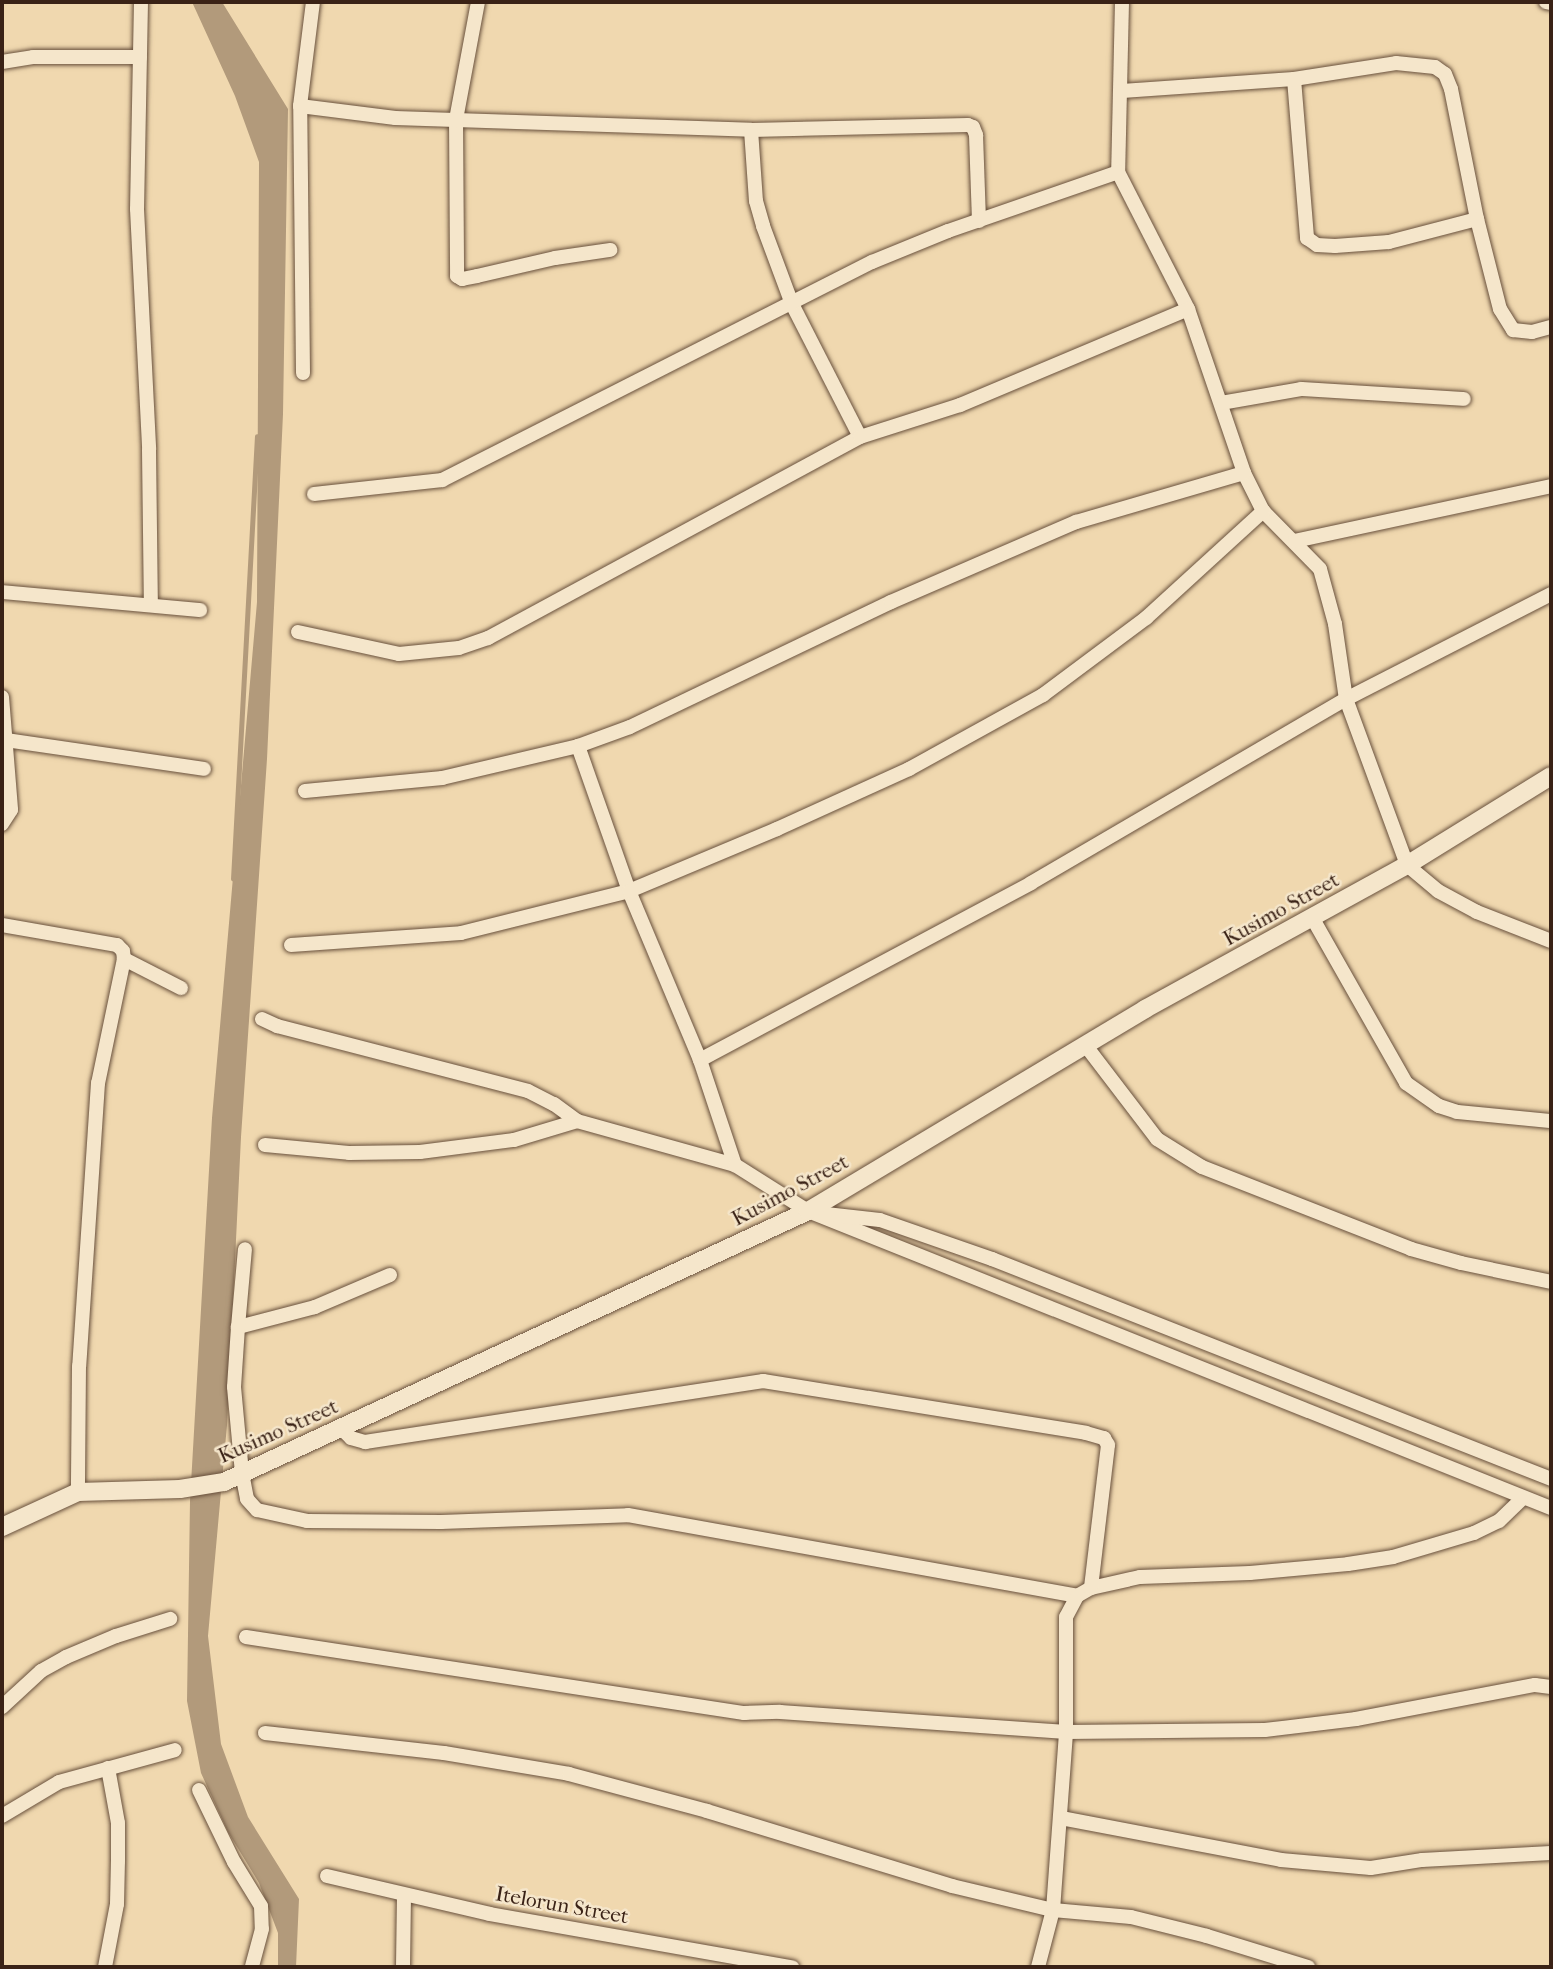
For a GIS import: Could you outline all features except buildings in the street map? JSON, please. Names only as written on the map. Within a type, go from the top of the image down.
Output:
[{"type":"street","points":[[141,2],[137,209],[149,450],[151,604]]},
{"type":"street","points":[[303,373],[300,106],[313,2]]},
{"type":"street","points":[[478,2],[456,118],[457,276],[462,279],[555,258],[610,250]]},
{"type":"street","points":[[1122,2],[1122,92],[1118,172],[1188,309],[1244,473],[1263,512],[1295,541],[1320,569],[1329,595],[1346,699],[1408,865],[1438,891],[1477,912],[1551,941]]},
{"type":"street","points":[[1546,2],[1551,3]]},
{"type":"street","points":[[2,62],[33,57],[140,57]]},
{"type":"street","points":[[1122,92],[1294,79],[1396,63],[1435,67],[1445,74],[1500,309],[1513,330],[1524,332],[1551,327]]},
{"type":"street","points":[[1294,79],[1307,238],[1317,245],[1335,247],[1389,242],[1477,219]]},
{"type":"street","points":[[300,106],[395,118],[751,130],[968,125],[976,135],[979,221]]},
{"type":"street","points":[[751,130],[756,201],[792,304],[860,437]]},
{"type":"street","points":[[314,494],[442,480],[872,262],[1118,172]]},
{"type":"street","points":[[298,632],[399,654],[459,648],[488,638],[860,437],[960,405],[1188,309]]},
{"type":"street","points":[[1221,403],[1301,389],[1464,399]]},
{"type":"street","points":[[305,790],[442,778],[578,746],[630,727],[891,601],[1076,522],[1244,473]]},
{"type":"street","points":[[1295,541],[1551,486]]},
{"type":"street","points":[[291,945],[461,933],[629,891],[777,830],[909,769],[1043,695],[1146,618],[1263,512]]},
{"type":"street","points":[[2,592],[200,610]]},
{"type":"street","points":[[700,1060],[1031,883],[1346,699],[1551,594]]},
{"type":"street","points":[[2,697],[11,810],[2,824]]},
{"type":"street","points":[[6,740],[204,769]]},
{"type":"street","points":[[578,746],[629,891],[700,1060],[735,1165]]},
{"type":"street","name":"Kusimo Street","points":[[2,1527],[78,1492],[186,1488],[224,1482],[807,1211],[1145,1009],[1408,865],[1551,776]]},
{"type":"street","points":[[1313,919],[1406,1083],[1439,1106],[1457,1112],[1551,1121]]},
{"type":"street","points":[[2,925],[117,945],[123,951],[124,959],[98,1083],[79,1366],[78,1492]]},
{"type":"street","points":[[124,959],[181,988]]},
{"type":"street","points":[[262,1018],[277,1026],[527,1091],[554,1104],[577,1121],[735,1165],[807,1211],[1551,1508]]},
{"type":"street","points":[[1086,1046],[1157,1139],[1202,1167],[1411,1249],[1461,1263],[1551,1282]]},
{"type":"street","points":[[265,1145],[349,1153],[420,1152],[514,1140],[577,1121]]},
{"type":"street","points":[[807,1211],[880,1220],[992,1259],[1551,1479]]},
{"type":"street","points":[[244,1249],[234,1387],[242,1473],[247,1499],[257,1510],[307,1521],[442,1522],[628,1515],[1077,1596]]},
{"type":"street","points":[[238,1327],[315,1307],[390,1275]]},
{"type":"street","points":[[341,1428],[351,1438],[365,1442],[764,1381],[1086,1433],[1104,1438],[1108,1446],[1091,1588]]},
{"type":"street","points":[[1038,1967],[1053,1910],[1066,1732],[1066,1616],[1077,1596],[1091,1588],[1140,1577],[1250,1573],[1393,1557],[1474,1533],[1499,1521],[1523,1498]]},
{"type":"street","points":[[2,1707],[41,1671],[66,1657],[170,1619]]},
{"type":"street","points":[[246,1637],[744,1713],[780,1712],[1066,1732],[1265,1730],[1356,1719],[1535,1685],[1551,1687]]},
{"type":"street","points":[[265,1733],[444,1753],[569,1774],[720,1815],[952,1886],[1053,1910],[1131,1917],[1208,1936],[1308,1967]]},
{"type":"street","points":[[2,1816],[60,1782],[175,1750]]},
{"type":"street","points":[[105,1967],[117,1904],[118,1861],[118,1823],[108,1768]]},
{"type":"street","points":[[199,1790],[228,1851],[261,1906],[262,1929],[252,1967]]},
{"type":"street","points":[[1061,1818],[1281,1860],[1371,1868],[1422,1860],[1551,1853]]},
{"type":"street","name":"Itelorun Street","points":[[327,1876],[490,1914],[792,1967]]},
{"type":"street","points":[[403,1967],[404,1895]]},
{"type":"shaded area","points":[[192,2],[222,2],[288,109],[283,414],[267,759],[241,1137],[227,1425],[208,1636],[221,1744],[248,1817],[299,1899],[296,1967],[278,1967],[278,1933],[259,1883],[228,1832],[201,1773],[187,1701],[190,1501],[212,1118],[257,602],[259,162],[235,96]]},
{"type":"waterway","points":[[233,879],[257,437]]}]
